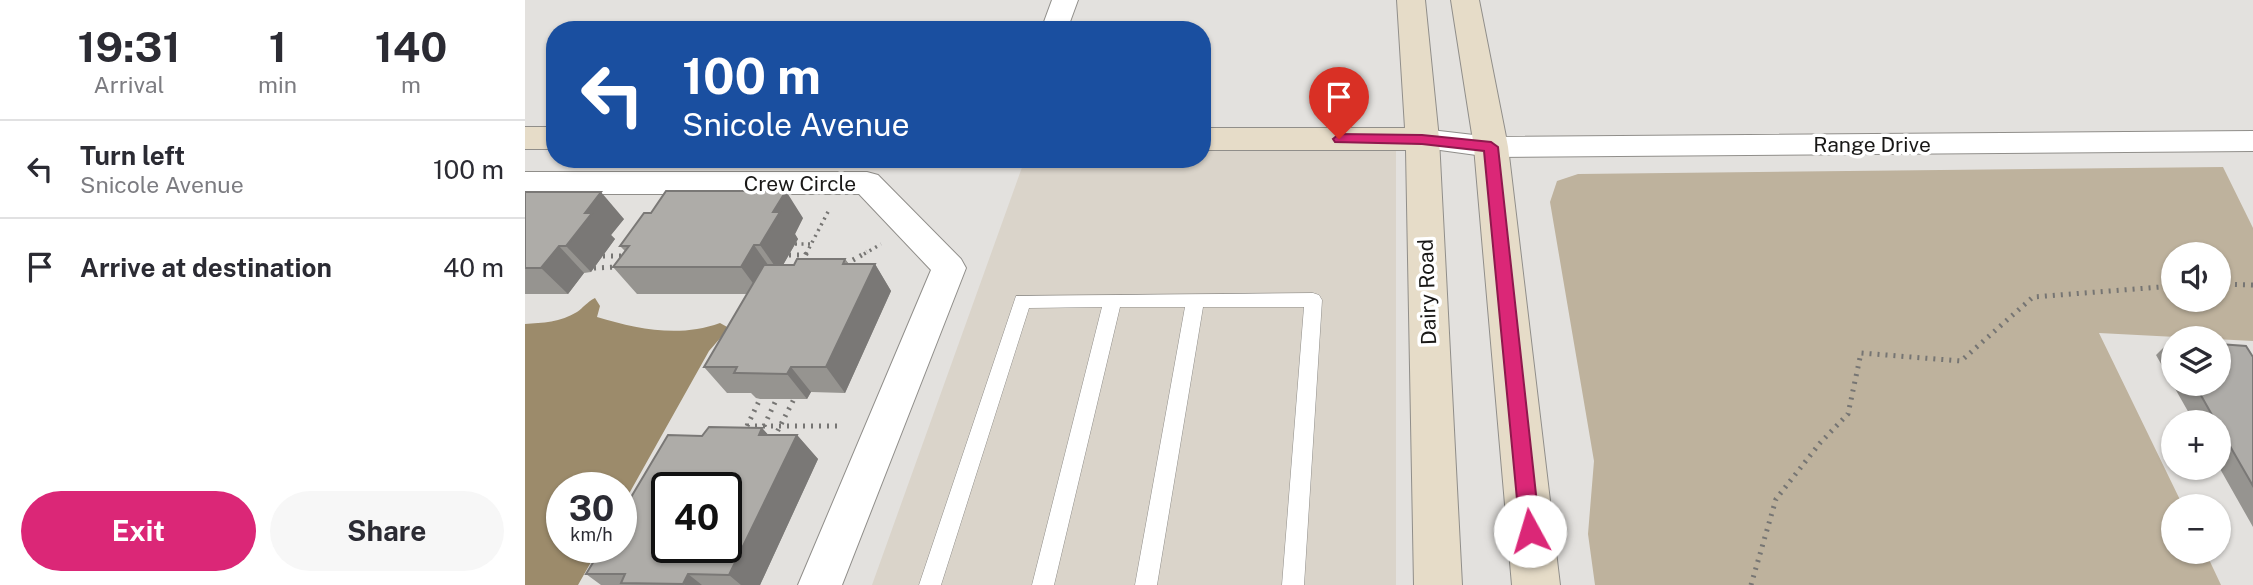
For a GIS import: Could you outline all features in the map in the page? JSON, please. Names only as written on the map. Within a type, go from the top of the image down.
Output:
[{"type":"street","points":[[1057,21],[1065,0]]},
{"type":"street","name":"Dairy Road","points":[[1412,0],[1422,139],[1438,585]]},
{"type":"street","points":[[1465,0],[1491,147],[1536,585]]},
{"type":"street","points":[[525,138],[546,138]]},
{"type":"street","points":[[1211,139],[1422,139]]},
{"type":"street","name":"Range Drive","points":[[1422,139],[1491,147],[2253,141]]},
{"type":"street","name":"Crew Circle","points":[[525,183],[867,183],[949,268],[820,585]]},
{"type":"lane","points":[[1043,585],[1113,300]]},
{"type":"lane","points":[[1146,585],[1195,300]]},
{"type":"lane","points":[[930,585],[1022,301],[1313,300],[1293,585]]},
{"type":"path","points":[[800,266],[830,208]]},
{"type":"path","points":[[795,244],[811,244]]},
{"type":"path","points":[[849,271],[842,271],[847,261],[881,244]]},
{"type":"path","points":[[617,267],[632,245]]},
{"type":"path","points":[[789,255],[806,255]]},
{"type":"path","points":[[603,257],[634,256]]},
{"type":"path","points":[[594,268],[627,267]]},
{"type":"path","points":[[2231,284],[2253,285]]},
{"type":"path","points":[[1751,585],[1776,499],[1820,443],[1848,414],[1861,354],[1961,361],[2033,297],[2161,287]]},
{"type":"path","points":[[759,435],[778,398]]},
{"type":"path","points":[[742,435],[760,399]]},
{"type":"path","points":[[772,443],[795,399]]},
{"type":"path","points":[[747,426],[843,426]]},
{"type":"shaded area","points":[[1211,149],[1396,150],[1396,585],[872,585],[1022,168],[1211,168]]},
{"type":"shaded area","points":[[2223,167],[2253,228],[2253,341],[2231,340],[2231,326],[2161,326],[2161,336],[2099,333],[2161,461],[2161,480],[2170,480],[2177,494],[2161,494],[2161,564],[2211,564],[2221,585],[1595,585],[1588,534],[1594,461],[1550,202],[1557,181],[1578,174]]},
{"type":"shaded area","points":[[595,298],[600,306],[597,317],[627,325],[674,331],[705,328],[720,323],[729,328],[709,351],[637,479],[637,472],[546,472],[546,563],[590,563],[578,585],[525,585],[525,324],[565,318]]},
{"type":"building","points":[[666,191],[786,191],[773,212],[780,212],[760,245],[754,245],[741,267],[613,267],[629,246],[620,246],[644,213],[651,213]]},
{"type":"building","points":[[525,192],[601,192],[585,213],[592,213],[566,246],[559,246],[541,268],[525,268]]},
{"type":"building","points":[[797,259],[845,259],[843,264],[875,264],[826,367],[791,367],[787,374],[734,373],[737,367],[704,367],[764,265],[794,265]]},
{"type":"building","points":[[2231,345],[2246,346],[2253,357],[2253,486],[2231,448],[2231,410],[2209,410],[2201,396],[2231,396]]},
{"type":"building","points":[[709,427],[762,428],[759,435],[797,435],[742,548],[742,472],[651,472],[651,563],[735,563],[729,575],[688,574],[683,584],[621,583],[625,574],[586,574],[593,563],[637,563],[637,487],[668,435],[702,436]]},
{"type":"route","points":[[1339,139],[1422,139],[1491,147],[1530,531]]}]
